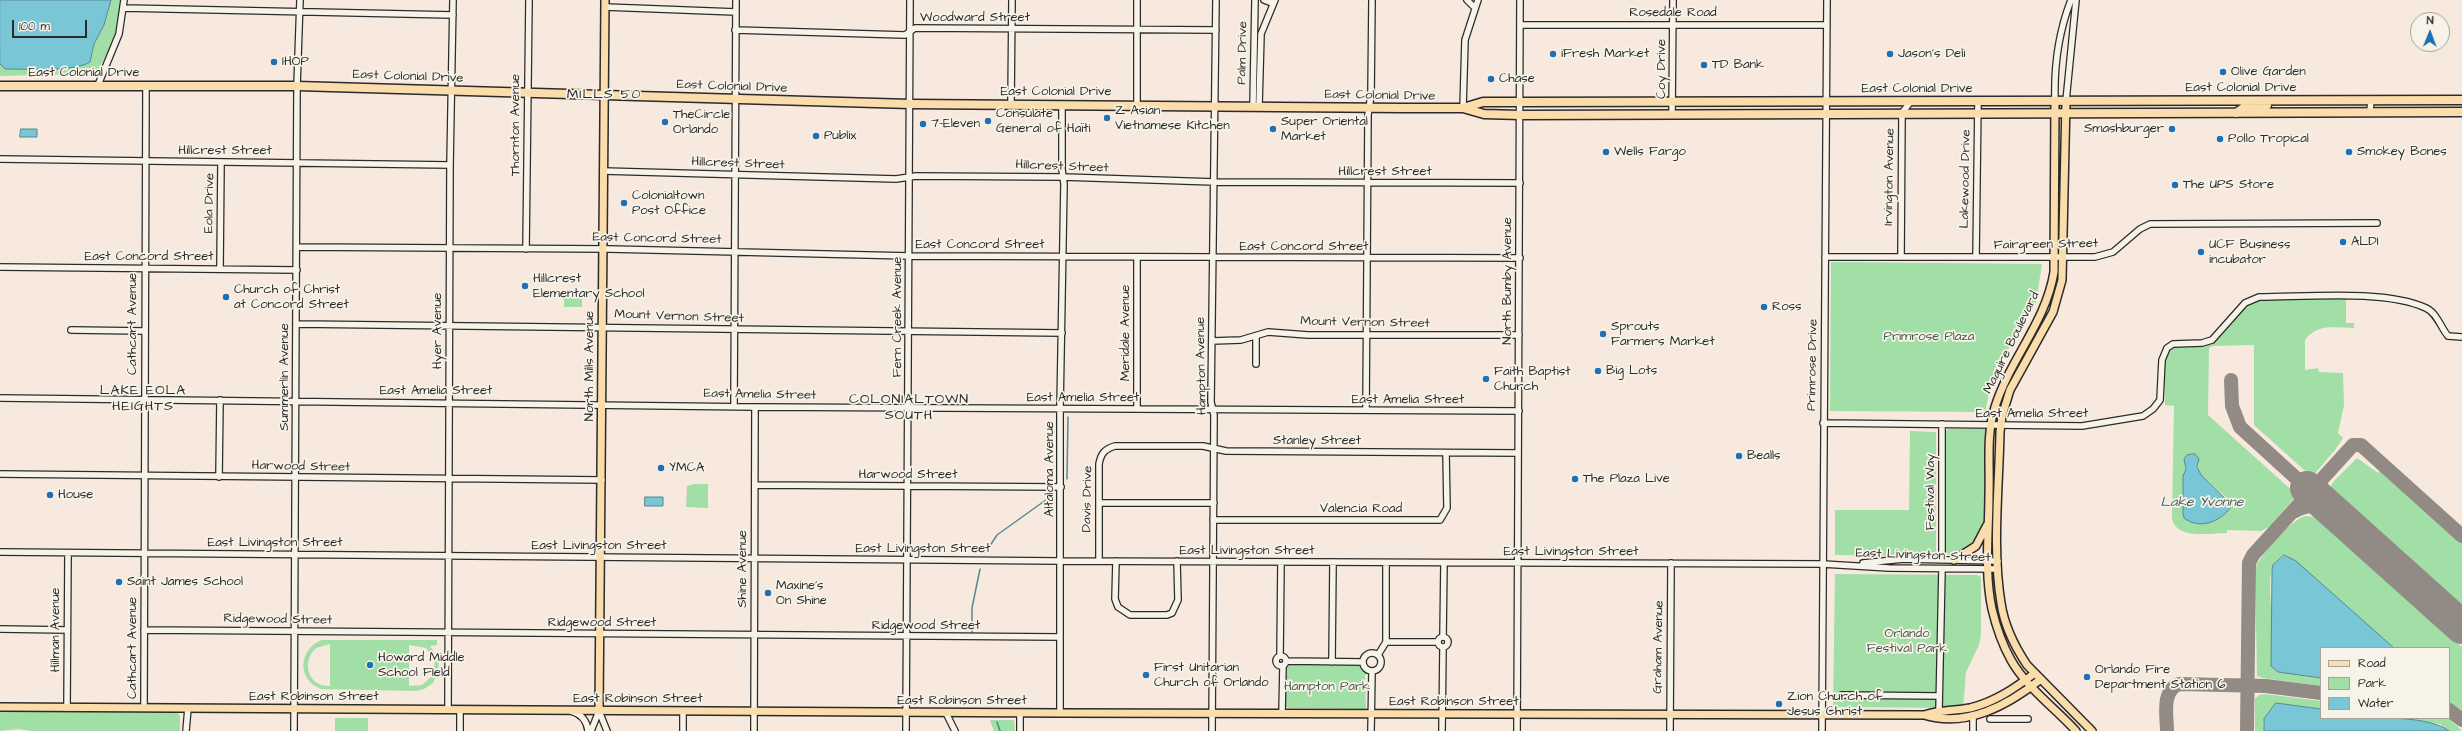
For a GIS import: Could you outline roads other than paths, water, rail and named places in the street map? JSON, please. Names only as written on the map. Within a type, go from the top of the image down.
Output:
[{"type":"highway","name":"East Colonial Drive","points":[[0,86],[297,86],[910,104],[1463,108],[1484,114],[1520,116],[2065,112],[2462,112]]},
{"type":"highway","points":[[2158,113],[2165,107],[2229,108],[2239,100]]},
{"type":"highway","points":[[2236,113],[2246,106],[2274,105],[2282,100]]},
{"type":"highway","name":"East Colonial Drive","points":[[1463,108],[1483,102],[2462,100]]},
{"type":"main road","name":"North Mills Avenue","points":[[599,712],[601,635],[605,4]]},
{"type":"main road","name":"Maguire Boulevard","points":[[2055,100],[2055,257],[2051,291],[2044,309],[2007,376],[1994,408],[1991,425],[1989,569],[1992,608],[1997,626],[2011,661],[2032,687],[2076,731]]},
{"type":"main road","name":"Maguire Boulevard","points":[[2066,101],[2064,257],[2062,280],[2053,312],[2017,374],[2004,406],[2000,426],[1998,569],[2001,604],[2020,655],[2041,679],[2092,731]]},
{"type":"main road","points":[[1954,560],[1976,546],[1989,519]]},
{"type":"main road","name":"East Robinson Street","points":[[1924,715],[1939,710],[1955,710],[1984,704],[2002,696],[2036,673]]},
{"type":"main road","name":"East Robinson Street","points":[[0,707],[599,712],[1442,713],[1670,716],[1924,715],[1938,719],[1973,716],[1994,710],[2032,687],[2041,679]]},
{"type":"street","points":[[98,85],[119,34],[124,0]]},
{"type":"street","name":"Summerlin Avenue","points":[[294,731],[297,86],[300,0]]},
{"type":"street","name":"Hyer Avenue","points":[[448,710],[450,166],[453,0]]},
{"type":"street","name":"Thornton Avenue","points":[[526,249],[529,0]]},
{"type":"street","points":[[734,406],[733,251],[736,0]]},
{"type":"street","name":"Fern Creek Avenue","points":[[906,731],[910,256],[910,0]]},
{"type":"street","points":[[1011,104],[1012,0]]},
{"type":"street","points":[[1137,0],[1137,105]]},
{"type":"street","name":"Hampton Avenue","points":[[1212,731],[1214,448],[1212,409],[1212,340],[1216,0]]},
{"type":"street","name":"Palm Drive","points":[[1255,0],[1256,106]]},
{"type":"street","points":[[1264,0],[1273,2]]},
{"type":"street","points":[[1366,410],[1369,108],[1371,95],[1372,0]]},
{"type":"street","points":[[1467,0],[1475,8]]},
{"type":"street","points":[[1463,108],[1465,40],[1478,0]]},
{"type":"street","name":"North Bumby Avenue","points":[[1518,731],[1520,0]]},
{"type":"street","name":"Coy Drive","points":[[1672,115],[1673,0]]},
{"type":"street","name":"Primrose Drive","points":[[1822,731],[1827,0]]},
{"type":"street","name":"Maguire Boulevard","points":[[2055,100],[2055,75],[2059,49],[2071,0]]},
{"type":"street","name":"Maguire Boulevard","points":[[2066,101],[2067,70],[2076,0]]},
{"type":"street","name":"Palm Drive","points":[[1256,106],[1261,34],[1273,2]]},
{"type":"street","points":[[605,4],[736,12]]},
{"type":"street","points":[[124,8],[453,15]]},
{"type":"street","name":"Rosedale Road","points":[[1520,25],[1827,25]]},
{"type":"street","name":"Woodward Street","points":[[735,30],[905,35],[916,28],[1216,30]]},
{"type":"street","name":"Cathcart Avenue","points":[[144,708],[143,399],[144,161],[146,85]]},
{"type":"street","points":[[2370,112],[2371,100]]},
{"type":"street","name":"Irvington Avenue","points":[[1901,256],[1902,114],[1911,101]]},
{"type":"street","name":"Lakewood Drive","points":[[1976,257],[1978,101]]},
{"type":"street","name":"Altaloma Avenue","points":[[1060,713],[1060,409],[1064,256],[1062,105]]},
{"type":"street","name":"Hillcrest Street","points":[[0,159],[297,162],[450,166]]},
{"type":"street","name":"Eola Drive","points":[[220,268],[221,162]]},
{"type":"street","name":"Hillcrest Street","points":[[603,171],[909,178],[1063,177],[1215,182],[1520,183]]},
{"type":"street","name":"Fairgreen Street","points":[[1825,257],[2095,257],[2113,252],[2140,229],[2155,224],[2377,223]]},
{"type":"street","name":"East Concord Street","points":[[297,247],[603,249],[910,256],[1520,258]]},
{"type":"street","name":"Meridale Avenue","points":[[1137,409],[1138,257]]},
{"type":"street","name":"East Concord Street","points":[[0,267],[220,268],[297,270]]},
{"type":"street","name":"East Amelia Street","points":[[1823,423],[2089,426],[2142,416],[2154,409],[2160,400],[2162,360],[2167,348],[2173,344],[2202,344],[2212,340],[2245,302],[2251,298],[2355,296],[2390,299],[2426,308],[2435,314],[2441,328],[2448,336],[2462,337]]},
{"type":"street","name":"Mount Vernon Street","points":[[296,324],[602,326],[733,330],[1062,333]]},
{"type":"street","points":[[71,330],[144,330]]},
{"type":"street","name":"Mount Vernon Street","points":[[1212,340],[1241,340],[1256,337],[1268,332],[1308,335],[1367,334],[1519,336]]},
{"type":"street","points":[[1256,337],[1256,364]]},
{"type":"street","name":"East Amelia Street","points":[[0,398],[449,402],[755,407],[1519,411]]},
{"type":"street","points":[[219,477],[220,400]]},
{"type":"street","name":"Shine Avenue","points":[[754,731],[755,407]]},
{"type":"street","name":"Festival Way","points":[[1942,424],[1942,560]]},
{"type":"street","name":"Stanley Street","points":[[1115,446],[1203,446],[1226,451],[1518,453]]},
{"type":"street","name":"Davis Drive","points":[[1099,561],[1100,457],[1106,449],[1115,446]]},
{"type":"street","name":"Valencia Road","points":[[1213,520],[1440,520],[1447,508],[1446,453]]},
{"type":"street","name":"Harwood Street","points":[[0,474],[602,480]]},
{"type":"street","name":"Harwood Street","points":[[755,485],[1061,487]]},
{"type":"street","points":[[1099,503],[1214,503]]},
{"type":"street","name":"East Livingston Street","points":[[0,552],[754,559],[1823,564],[1942,569],[1998,569]]},
{"type":"street","name":"Hillman Avenue","points":[[67,708],[68,553]]},
{"type":"street","name":"East Livingston Street","points":[[1846,565],[1904,559],[1998,561]]},
{"type":"street","points":[[1116,561],[1116,599],[1118,607],[1130,615],[1167,615],[1172,613],[1178,600],[1177,561]]},
{"type":"street","points":[[1281,562],[1280,656],[1276,662],[1278,665],[1284,663],[1363,662]]},
{"type":"street","points":[[1332,662],[1333,562]]},
{"type":"street","points":[[1372,671],[1381,665],[1378,655],[1386,642],[1386,563]]},
{"type":"street","points":[[1386,642],[1438,642],[1443,637],[1444,563]]},
{"type":"street","name":"Graham Avenue","points":[[1670,731],[1671,564]]},
{"type":"street","points":[[1939,710],[1940,580],[1942,569]]},
{"type":"street","points":[[0,629],[67,630]]},
{"type":"street","name":"Ridgewood Street","points":[[144,630],[601,635],[1060,637]]},
{"type":"street","points":[[1442,731],[1443,647],[1448,642],[1443,637]]},
{"type":"street","points":[[1438,642],[1443,647]]},
{"type":"street","points":[[1363,662],[1369,653],[1378,655]]},
{"type":"street","points":[[1280,656],[1285,658],[1282,713]]},
{"type":"street","points":[[1363,662],[1366,668],[1372,671]]},
{"type":"street","points":[[1371,731],[1372,671]]},
{"type":"street","points":[[1842,695],[1939,696]]},
{"type":"street","points":[[186,731],[188,708]]},
{"type":"street","points":[[460,710],[460,731]]},
{"type":"street","points":[[1994,710],[1998,719]]},
{"type":"street","points":[[571,711],[577,713],[585,721],[588,731]]},
{"type":"street","points":[[591,731],[599,712]]},
{"type":"street","name":"North Mills Avenue","points":[[599,712],[607,731]]},
{"type":"street","points":[[683,712],[683,731]]},
{"type":"street","points":[[946,713],[955,731]]},
{"type":"street","points":[[1020,713],[1020,731]]},
{"type":"street","points":[[1973,716],[1973,731]]},
{"type":"street","points":[[1990,719],[2028,719]]},
{"type":"water","points":[[0,0],[111,0],[104,25],[94,44],[90,62],[83,65],[62,69],[5,69],[0,64]]},
{"type":"water","points":[[21,129],[37,129],[37,137],[20,137]]},
{"type":"water","name":"Lake Yvonne","points":[[2195,454],[2199,459],[2197,466],[2201,475],[2230,503],[2231,507],[2221,517],[2209,523],[2203,524],[2190,522],[2184,518],[2183,513],[2183,476],[2186,469],[2184,459],[2187,455]]},
{"type":"water","points":[[645,497],[663,497],[663,506],[645,506]]},
{"type":"water","points":[[2284,555],[2296,561],[2393,647],[2320,647],[2320,678],[2278,672],[2271,666],[2273,565]]},
{"type":"water","points":[[2276,703],[2320,709],[2320,719],[2407,719],[2424,721],[2438,725],[2449,731],[2264,731],[2264,719]]},
{"type":"waterway","points":[[1067,479],[1068,417]]},
{"type":"waterway","points":[[986,552],[997,535],[1050,497]]},
{"type":"waterway","points":[[972,633],[972,608],[980,569]]},
{"type":"waterway","points":[[997,722],[1000,731]]},
{"type":"place","name":"iFresh Market","points":[[1553,54]]},
{"type":"place","name":"Jason's Deli","points":[[1890,54]]},
{"type":"place","name":"IHOP","points":[[274,62]]},
{"type":"place","name":"TD Bank","points":[[1704,65]]},
{"type":"place","name":"Olive Garden","points":[[2223,72]]},
{"type":"place","name":"Chase","points":[[1491,79]]},
{"type":"place","name":"Z Asian Vietnamese Kitchen","points":[[1107,118]]},
{"type":"place","name":"Consulate General of Haïti","points":[[988,121]]},
{"type":"place","name":"TheCircle Orlando","points":[[665,122]]},
{"type":"place","name":"7-Eleven","points":[[923,124]]},
{"type":"place","name":"Super Oriental Market","points":[[1273,129]]},
{"type":"place","name":"Smashburger","points":[[2172,129]]},
{"type":"place","name":"Publix","points":[[816,136]]},
{"type":"place","name":"Pollo Tropical","points":[[2220,139]]},
{"type":"place","name":"Wells Fargo","points":[[1606,152]]},
{"type":"place","name":"Smokey Bones","points":[[2349,152]]},
{"type":"place","name":"The UPS Store","points":[[2175,185]]},
{"type":"place","name":"Colonialtown Post Office","points":[[624,203]]},
{"type":"place","name":"ALDI","points":[[2343,242]]},
{"type":"place","name":"UCF Business incubator","points":[[2201,252]]},
{"type":"place","name":"Hillcrest Elementary School","points":[[525,286]]},
{"type":"place","name":"Church of Christ at Concord Street","points":[[226,297]]},
{"type":"place","name":"Ross","points":[[1764,307]]},
{"type":"place","name":"Sprouts Farmers Market","points":[[1603,334]]},
{"type":"place","name":"Big Lots","points":[[1598,371]]},
{"type":"place","name":"Faith Baptist Church","points":[[1486,379]]},
{"type":"place","name":"Bealls","points":[[1739,456]]},
{"type":"place","name":"YMCA","points":[[661,468]]},
{"type":"place","name":"The Plaza Live","points":[[1575,479]]},
{"type":"place","name":"House","points":[[50,495]]},
{"type":"place","name":"Saint James School","points":[[119,582]]},
{"type":"place","name":"Maxine's On Shine","points":[[768,593]]},
{"type":"place","name":"Howard Middle School FIeld","points":[[370,665]]},
{"type":"place","name":"First Unitarian Church of Orlando","points":[[1146,675]]},
{"type":"place","name":"Orlando Fire Department Station 6","points":[[2087,677]]},
{"type":"place","name":"Zion Church of Jesus Christ","points":[[1779,704]]},
{"type":"district","name":"MILLS 50","points":[[604,95]]},
{"type":"district","name":"LAKE EOLA HEIGHTS","points":[[143,400]]},
{"type":"district","name":"COLONIALTOWN SOUTH","points":[[909,408]]},
{"type":"park label","name":"Primrose Plaza","points":[[1929,337]]},
{"type":"park label","name":"Orlando Festival Park","points":[[1907,642]]},
{"type":"park label","name":"Hampton Park","points":[[1327,687]]}]
